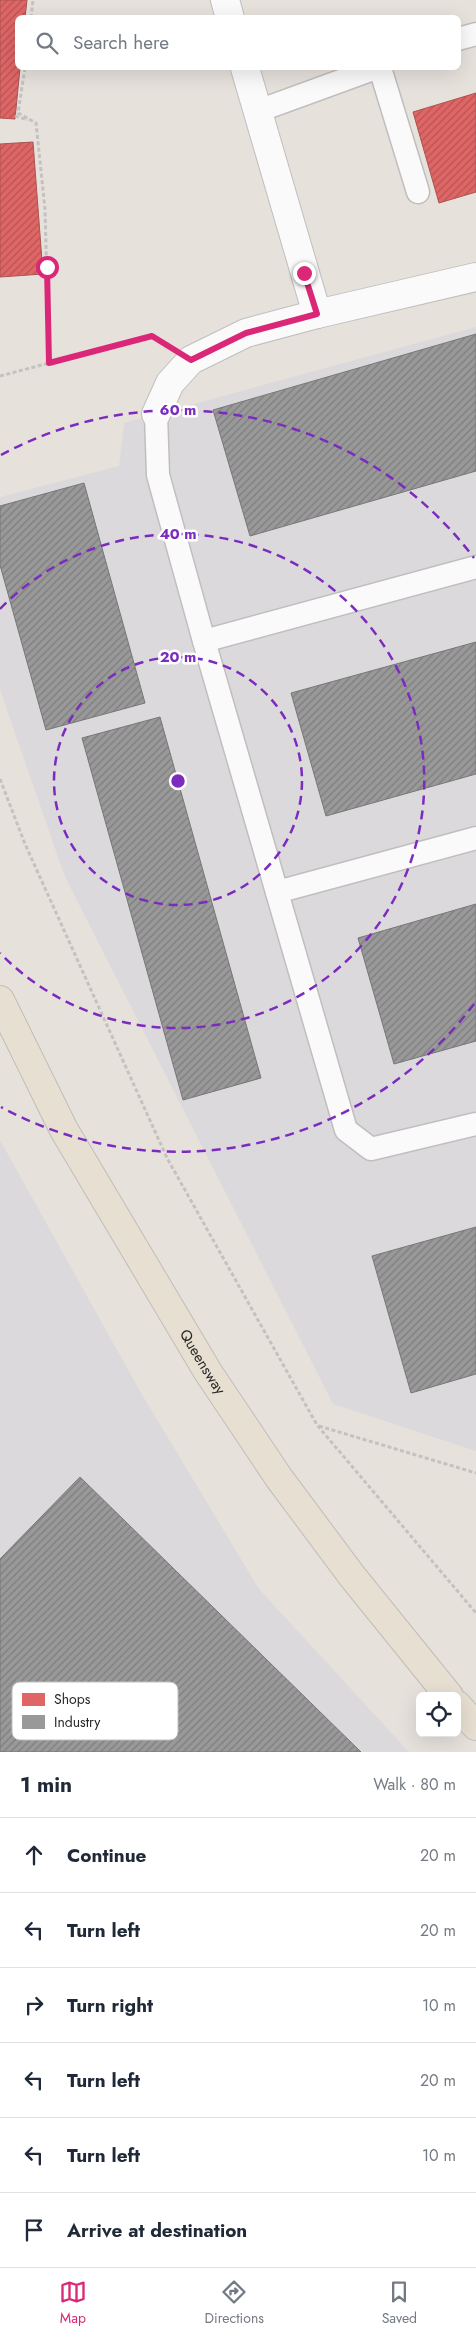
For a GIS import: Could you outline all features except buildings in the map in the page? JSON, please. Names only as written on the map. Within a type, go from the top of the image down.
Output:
[{"type":"main road","name":"Queensway","points":[[0,1000],[64,1130],[208,1372],[279,1478],[352,1576],[446,1692]]},
{"type":"main road","points":[[461,1709],[476,1726]]},
{"type":"street","points":[[225,0],[229,15]]},
{"type":"street","points":[[246,70],[317,314]]},
{"type":"street","points":[[156,414],[170,383],[191,360],[246,333],[317,314],[476,277]]},
{"type":"lane","points":[[461,38],[476,34]]},
{"type":"lane","points":[[258,111],[371,70]]},
{"type":"lane","points":[[381,70],[418,192]]},
{"type":"lane","points":[[156,414],[158,476],[346,1130],[371,1149],[476,1124]]},
{"type":"lane","points":[[204,641],[476,567]]},
{"type":"lane","points":[[277,892],[476,838]]},
{"type":"path","points":[[31,15],[33,0]]},
{"type":"path","points":[[25,70],[18,113],[36,123]]},
{"type":"path","points":[[15,116],[36,123]]},
{"type":"path","points":[[36,123],[45,209],[44,267],[49,363]]},
{"type":"path","points":[[0,376],[152,336],[191,360]]},
{"type":"path","points":[[0,779],[25,844],[167,1158],[317,1425],[476,1613]]},
{"type":"path","points":[[317,1425],[476,1473]]},
{"type":"shaded area","points":[[476,327],[476,1451],[333,1404],[65,877],[0,690],[0,497],[119,466],[124,423]]},
{"type":"shaded area","points":[[0,1140],[141,1393],[259,1589],[409,1752],[0,1752]]},
{"type":"route","points":[[47,267],[49,363],[152,336],[191,360],[209,349],[246,333],[317,314],[304,273]]}]
